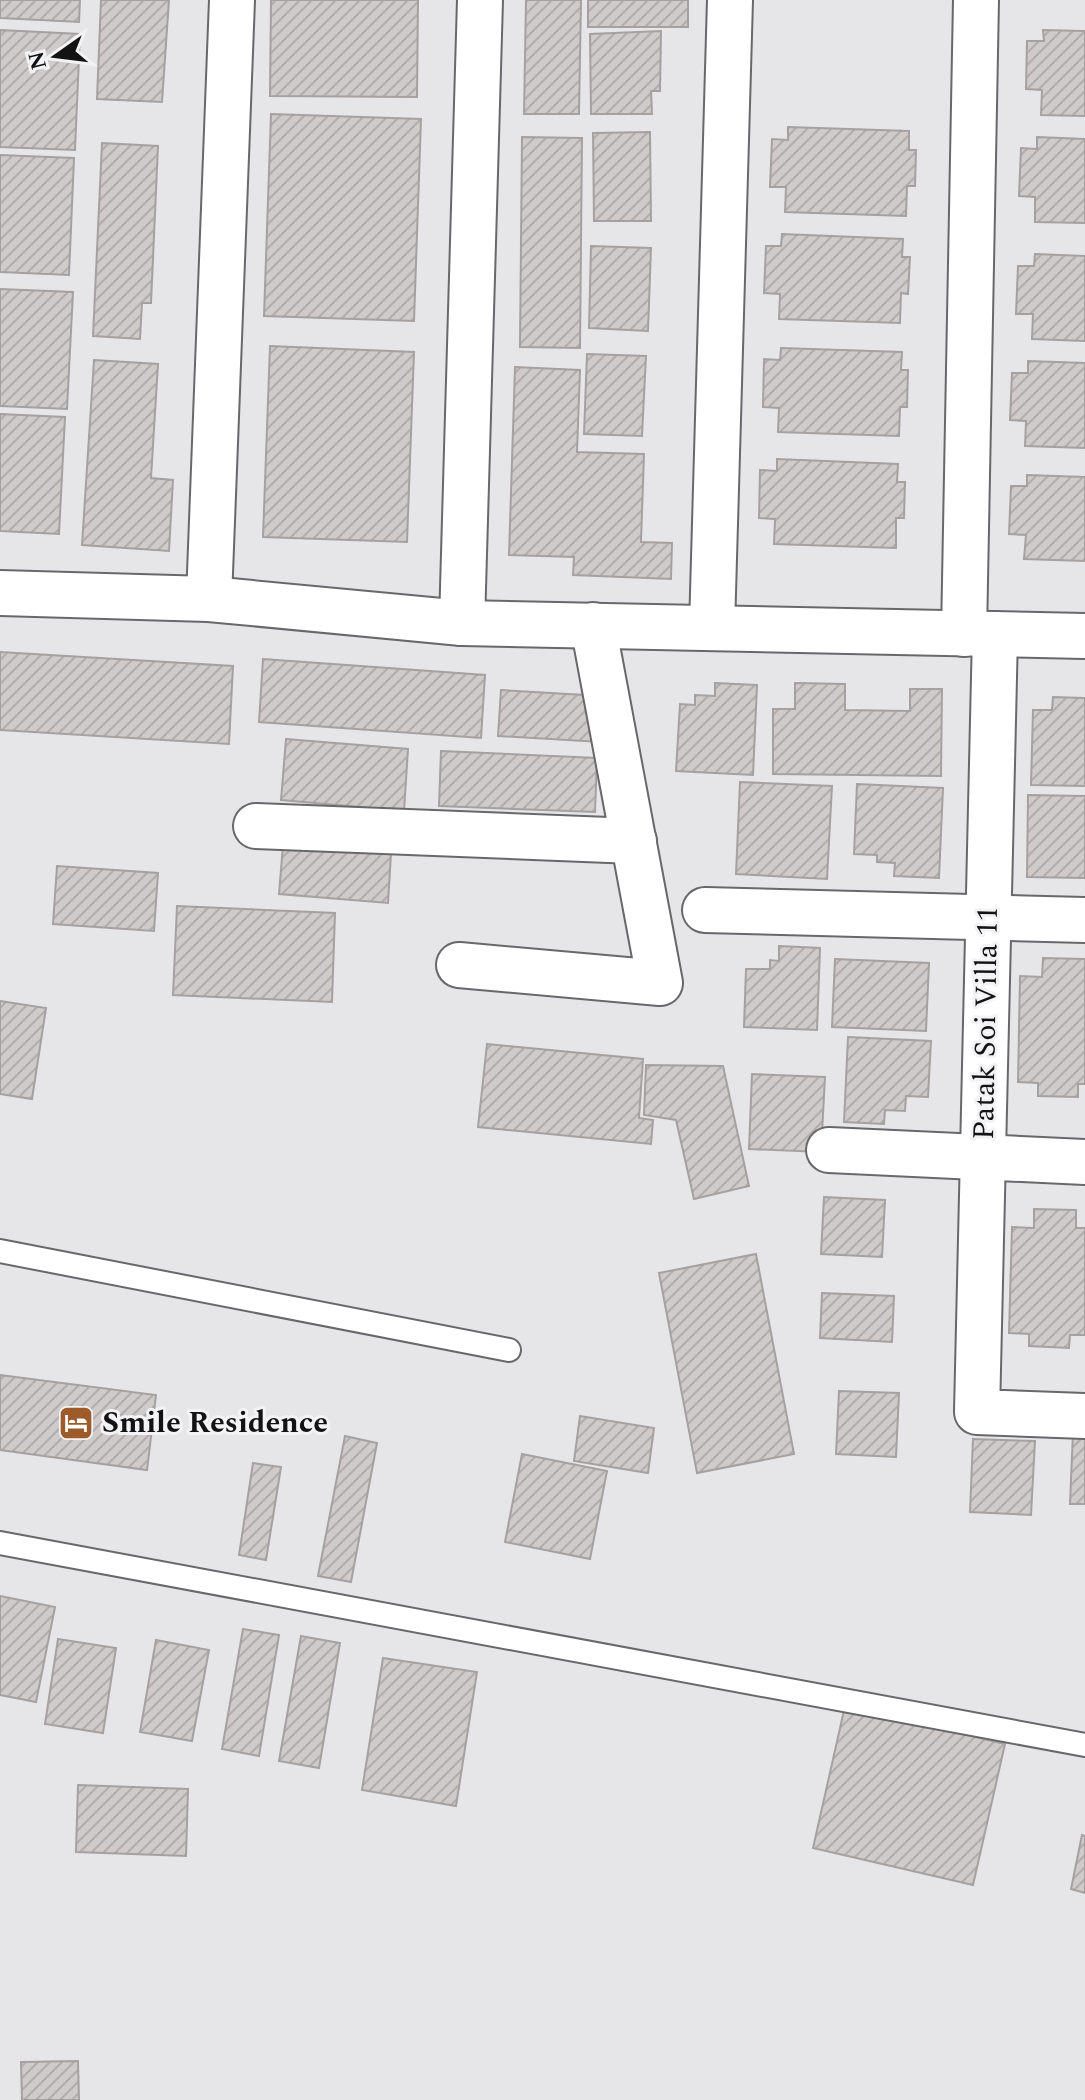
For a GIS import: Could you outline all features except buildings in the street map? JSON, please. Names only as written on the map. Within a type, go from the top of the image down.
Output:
[{"type":"street","points":[[209,599],[232,0]]},
{"type":"street","points":[[462,623],[480,0]]},
{"type":"street","points":[[712,628],[730,0]]},
{"type":"street","name":"Patak Soi Villa 11","points":[[976,0],[979,634],[988,918],[977,1412],[1085,1416]]},
{"type":"street","points":[[0,593],[209,599],[462,623],[1085,636]]},
{"type":"street","points":[[459,965],[660,983],[593,625]]},
{"type":"street","points":[[256,826],[634,841]]},
{"type":"street","points":[[705,910],[1085,920]]},
{"type":"street","points":[[829,1150],[1085,1162]]},
{"type":"lane","points":[[0,1251],[509,1350]]},
{"type":"lane","points":[[0,1543],[1085,1745]]},
{"type":"place","name":"Smile Residence","points":[[76,1423]]}]
